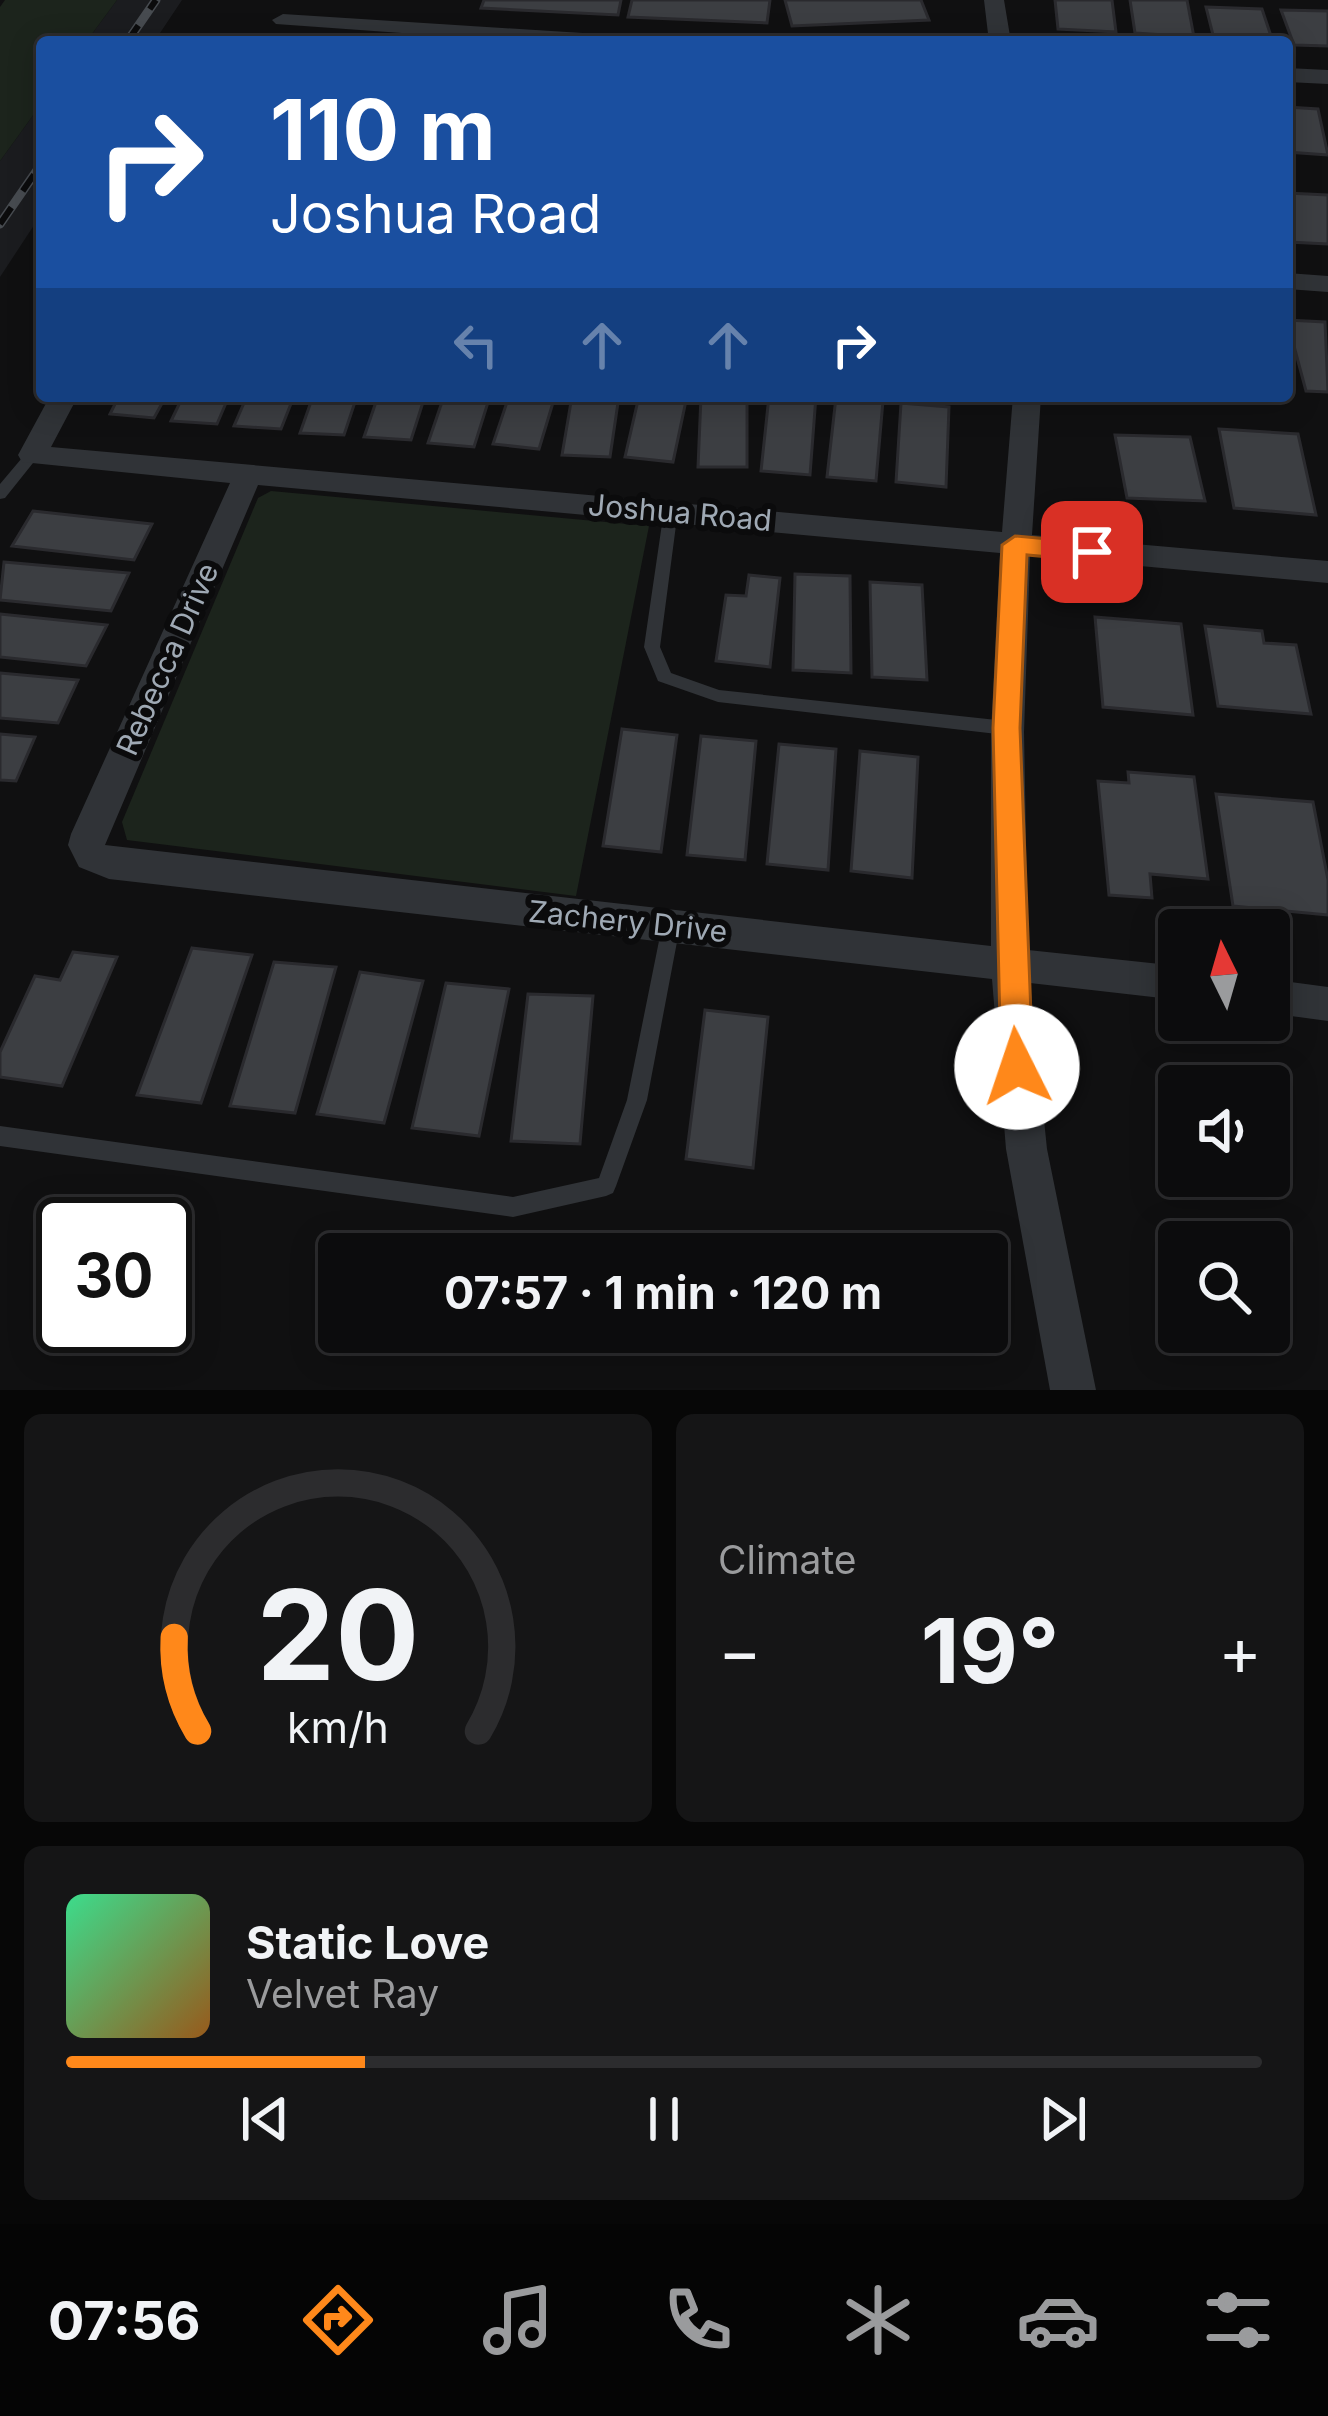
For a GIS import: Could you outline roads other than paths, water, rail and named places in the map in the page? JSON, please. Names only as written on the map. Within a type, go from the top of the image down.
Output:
[{"type":"street","points":[[994,0],[999,36]]},
{"type":"street","points":[[274,36],[289,10],[566,36]]},
{"type":"street","points":[[1293,75],[1328,77]]},
{"type":"street","points":[[1293,281],[1328,284]]},
{"type":"street","points":[[32,454],[61,402]]},
{"type":"street","points":[[1027,402],[1006,728],[1011,962],[1028,1158],[1072,1390]]},
{"type":"street","name":"Joshua Road","points":[[32,454],[1328,572]]},
{"type":"street","name":"Rebecca Drive","points":[[86,845],[249,473]]},
{"type":"street","name":"Zachery Drive","points":[[86,845],[92,856],[109,864],[1158,980]]},
{"type":"street","points":[[1290,999],[1328,1004]]},
{"type":"lane","points":[[0,494],[32,454]]},
{"type":"lane","points":[[671,510],[652,647],[664,677],[718,696],[1006,728]]},
{"type":"lane","points":[[0,1136],[513,1207],[606,1186],[637,1100],[670,926]]},
{"type":"railway","points":[[131,36],[156,0]]},
{"type":"railway","points":[[0,224],[36,172]]}]
